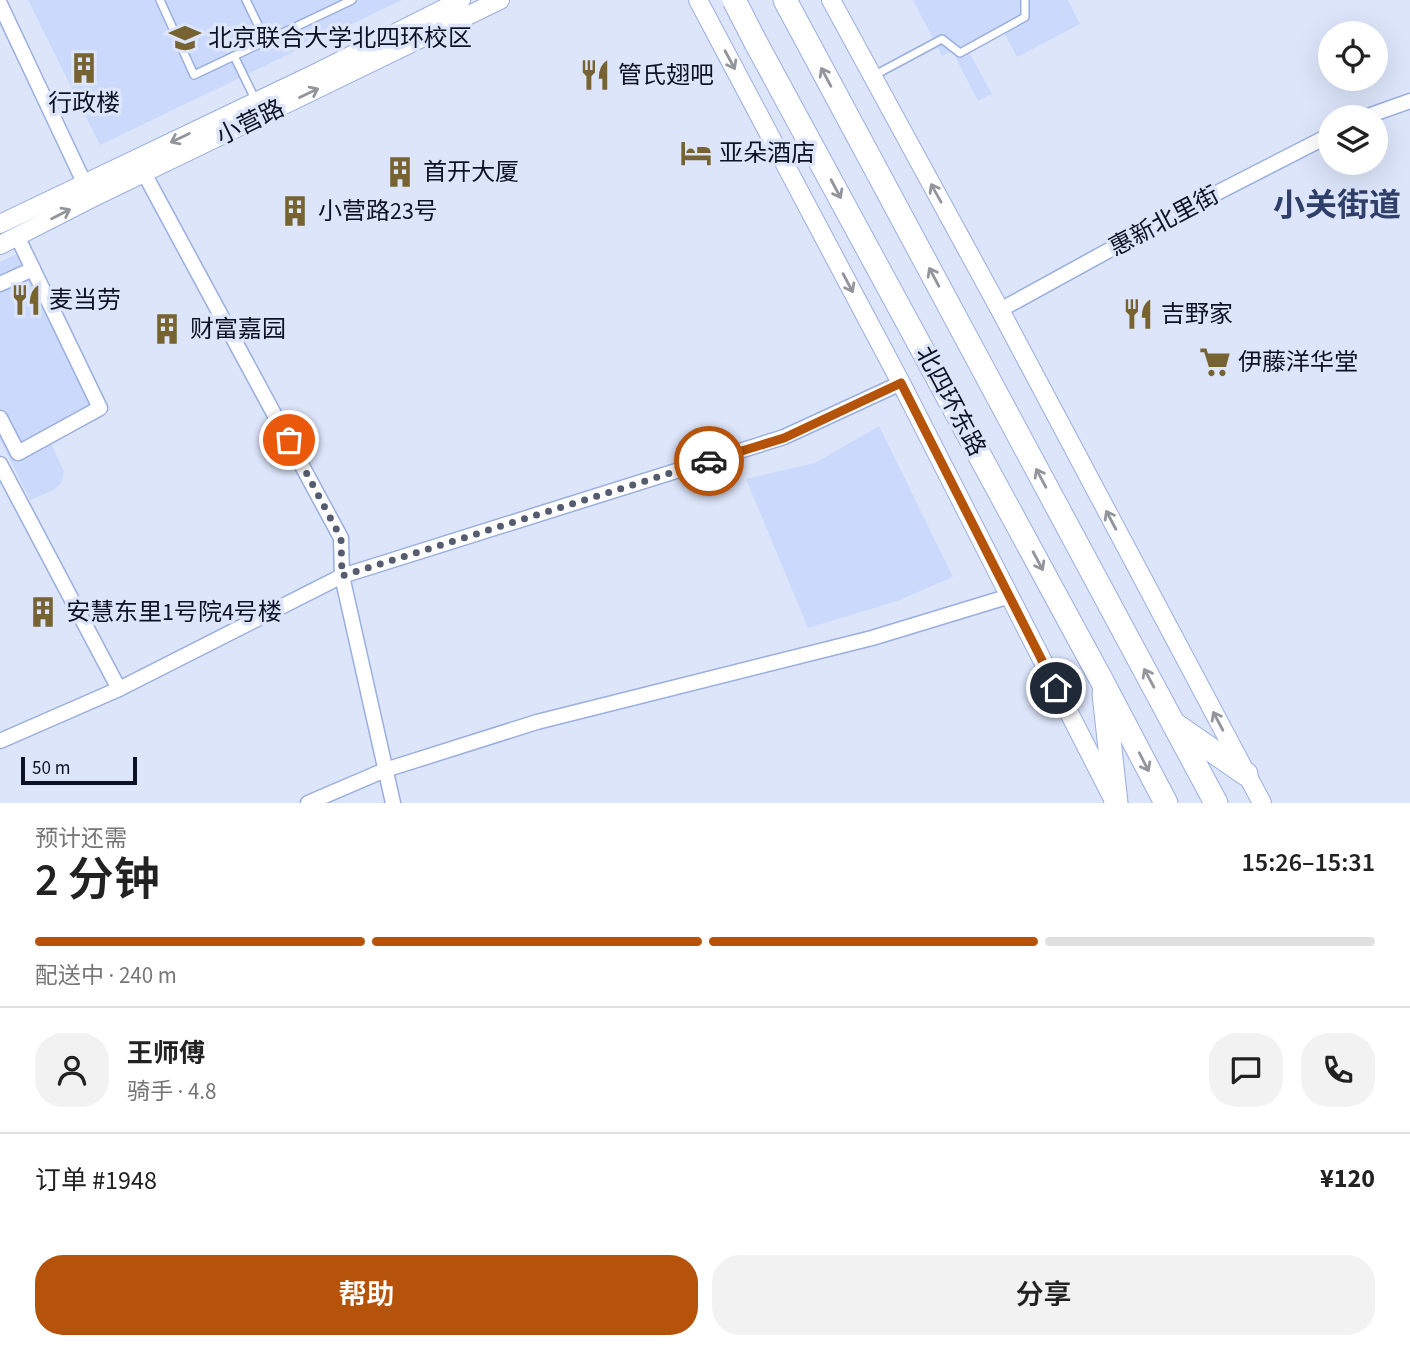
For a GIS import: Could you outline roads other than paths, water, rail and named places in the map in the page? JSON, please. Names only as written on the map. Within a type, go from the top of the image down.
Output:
[{"type":"highway","name":"北四环东路","points":[[734,0],[1166,803]]},
{"type":"highway","name":"北四环东路","points":[[785,0],[1216,803]]},
{"type":"highway","points":[[1102,681],[1116,803]]},
{"type":"highway","points":[[1173,723],[1246,774]]},
{"type":"street","name":"小营路","points":[[0,245],[88,191],[120,167],[461,0]]},
{"type":"street","name":"小营路","points":[[0,224],[144,173],[500,0]]},
{"type":"street","name":"北四环东路","points":[[698,0],[901,383],[1116,803]]},
{"type":"street","points":[[708,19],[746,0]]},
{"type":"street","points":[[831,0],[1000,310],[1262,803]]},
{"type":"street","points":[[0,5],[88,191]]},
{"type":"street","points":[[1388,109],[1410,101]]},
{"type":"street","name":"惠新北里街","points":[[1000,310],[1164,220],[1318,141]]},
{"type":"street","points":[[120,167],[144,173],[341,538],[342,576],[393,803]]},
{"type":"street","points":[[0,418],[18,453],[100,408],[17,236]]},
{"type":"street","points":[[0,284],[33,269]]},
{"type":"street","points":[[0,741],[119,689],[342,576],[784,438],[901,383]]},
{"type":"street","points":[[0,464],[119,689]]},
{"type":"street","points":[[307,803],[385,770],[537,722],[872,638],[1010,596]]},
{"type":"lane","points":[[160,0],[194,75],[352,0]]},
{"type":"lane","points":[[246,0],[266,40]]},
{"type":"lane","points":[[872,76],[942,39],[960,53],[1025,17],[1025,0]]},
{"type":"lane","points":[[234,56],[256,101]]},
{"type":"place","name":"北京联合大学北四环校区","points":[[185,38]]},
{"type":"place","name":"行政楼","points":[[84,68]]},
{"type":"place","name":"管氏翅吧","points":[[595,75]]},
{"type":"place","name":"亚朵酒店","points":[[696,153]]},
{"type":"place","name":"首开大厦","points":[[400,172]]},
{"type":"place","name":"小营路23号","points":[[295,211]]},
{"type":"place","name":"麦当劳","points":[[26,300]]},
{"type":"place","name":"吉野家","points":[[1138,314]]},
{"type":"place","name":"财富嘉园","points":[[167,329]]},
{"type":"place","name":"伊藤洋华堂","points":[[1215,362]]},
{"type":"place","name":"安慧东里1号院4号楼","points":[[43,612]]},
{"type":"district","name":"小关街道","points":[[1337,205]]}]
